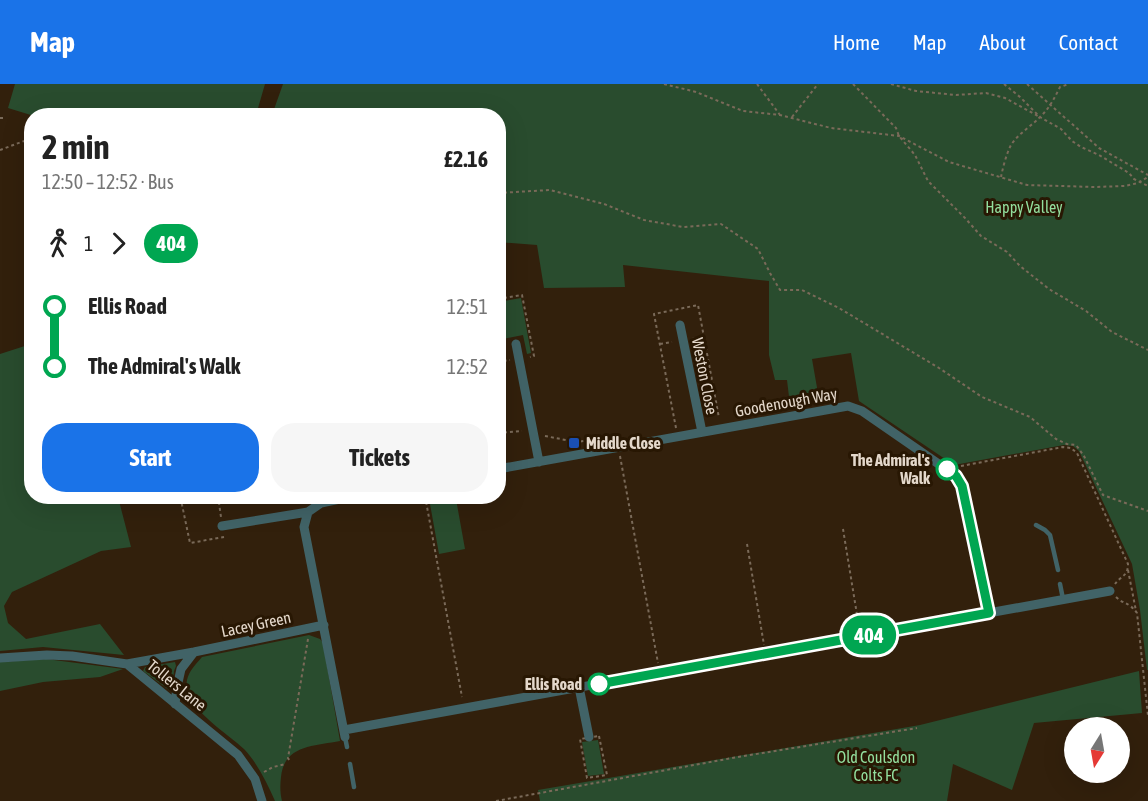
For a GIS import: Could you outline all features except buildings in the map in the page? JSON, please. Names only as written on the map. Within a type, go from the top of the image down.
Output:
[{"type":"street","name":"Weston Close","points":[[680,325],[702,432]]},
{"type":"street","points":[[516,344],[539,462]]},
{"type":"street","name":"Goodenough Way","points":[[506,468],[848,406],[862,411],[956,476],[962,486],[989,613]]},
{"type":"street","points":[[222,526],[308,512],[320,504]]},
{"type":"street","points":[[308,512],[304,527],[345,738],[464,708],[1110,591]]},
{"type":"street","name":"Lacey Green","points":[[127,664],[324,625]]},
{"type":"street","points":[[175,704],[181,669],[194,652]]},
{"type":"street","name":"Tollers Lane","points":[[0,658],[72,656],[127,664],[238,755],[254,777],[262,801]]},
{"type":"street","points":[[579,687],[584,738]]},
{"type":"lane","points":[[1036,525],[1050,535],[1058,570]]},
{"type":"lane","points":[[1060,584],[1063,599]]},
{"type":"lane","points":[[350,764],[354,787]]},
{"type":"path","points":[[664,84],[696,92],[743,111],[780,115],[831,128],[898,136],[949,162],[1027,185],[1125,186],[1140,182],[1148,176],[1099,148],[1027,84]]},
{"type":"path","points":[[757,84],[780,115]]},
{"type":"path","points":[[791,118],[818,84]]},
{"type":"path","points":[[853,84],[896,128],[898,136],[915,155],[928,181],[981,237],[1007,252],[1020,266],[1049,289],[1086,311],[1112,332],[1148,351]]},
{"type":"path","points":[[891,84],[916,91],[956,95],[986,93],[1005,98],[1061,129],[1081,147],[1099,155],[1148,186]]},
{"type":"path","points":[[1004,84],[1040,117]]},
{"type":"path","points":[[1001,177],[1012,145],[1023,131],[1051,106],[1060,87],[1069,84]]},
{"type":"path","points":[[0,150],[24,141]]},
{"type":"path","points":[[506,193],[550,190],[604,204],[644,220],[683,227],[721,224],[758,249],[780,290],[802,290],[839,308],[982,396],[1030,417],[1056,440],[1076,445],[1084,456],[1103,495],[1148,511]]},
{"type":"path","points":[[506,298],[522,295],[534,356]]},
{"type":"path","points":[[506,432],[522,431],[576,442],[598,439]]},
{"type":"path","points":[[618,447],[659,673]]},
{"type":"path","points":[[947,469],[1064,447],[1071,448],[1077,453],[1128,564],[1146,679],[1148,716]]},
{"type":"path","points":[[426,504],[464,708]]},
{"type":"path","points":[[843,529],[861,636]]},
{"type":"path","points":[[747,544],[766,654]]},
{"type":"path","points":[[1128,570],[1110,591],[1121,602],[1128,603],[1137,613]]},
{"type":"path","points":[[289,760],[310,628]]},
{"type":"path","points":[[496,801],[917,728]]},
{"type":"path","points":[[599,736],[607,775],[587,778],[584,738],[599,736]]},
{"type":"path","points":[[254,777],[273,767],[286,764]]},
{"type":"path","points":[[596,777],[597,782]]},
{"type":"green space","points":[[15,84],[265,84],[258,108],[24,108],[24,113],[8,108]]},
{"type":"green space","name":"Happy Valley","points":[[283,84],[1148,84],[1148,670],[1132,564],[1079,451],[1073,446],[1064,445],[954,465],[859,401],[851,353],[812,359],[819,399],[790,405],[787,380],[775,380],[769,355],[769,281],[623,265],[625,287],[544,288],[537,245],[506,243],[506,108],[274,108]]},
{"type":"green space","points":[[521,298],[531,353],[527,354],[523,335],[506,338],[506,301]]},
{"type":"green space","points":[[24,346],[24,504],[120,504],[131,547],[101,551],[12,592],[4,606],[8,623],[26,639],[100,624],[124,655],[43,647],[0,651],[0,354]]},
{"type":"green space","points":[[430,504],[457,504],[465,549],[439,554]]},
{"type":"green space","points":[[309,635],[320,639],[323,643],[340,741],[311,746],[294,753],[283,766],[280,789],[282,801],[275,801],[262,774],[249,755],[208,719],[192,700],[187,690],[187,680],[202,657]]},
{"type":"green space","points":[[46,659],[123,669],[100,677],[43,682],[0,691],[0,662]]},
{"type":"green space","points":[[175,662],[172,689],[169,690],[143,671],[145,667]]},
{"type":"green space","name":"Old Coulsdon Colts FC","points":[[1139,671],[1142,713],[1064,717],[1064,720],[1034,723],[1012,790],[953,764],[947,801],[540,801],[538,790],[920,725]]},
{"type":"green space","points":[[598,740],[604,774],[588,776],[582,742]]},
{"type":"bus line","name":"404","points":[[599,684],[989,613],[962,486],[956,476],[947,469]]},
{"type":"place","name":"Middle Close","points":[[574,443]]},
{"type":"place","name":"The Admiral's Walk","points":[[947,469]]},
{"type":"place","name":"Ellis Road","points":[[599,684]]}]
